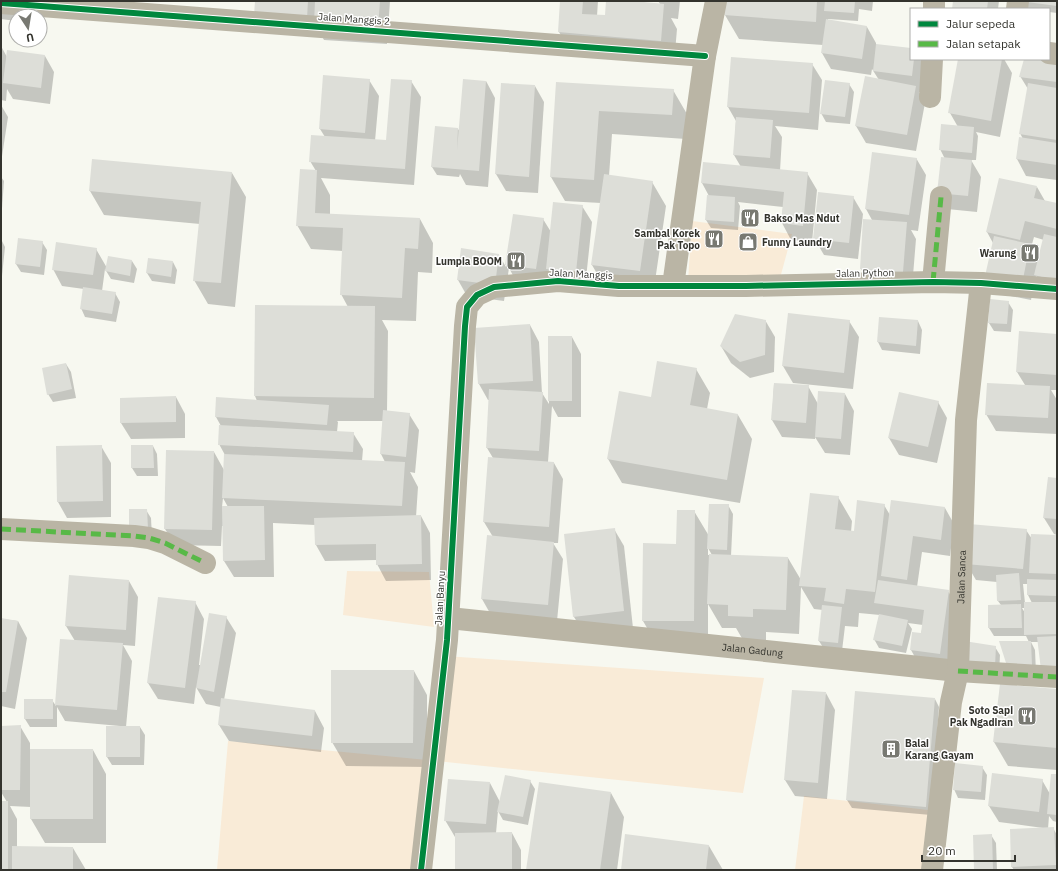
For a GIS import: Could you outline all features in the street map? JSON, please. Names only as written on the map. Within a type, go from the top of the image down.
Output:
[{"type":"street","points":[[673,286],[705,56],[716,1]]},
{"type":"street","name":"Jalan Manggis 2","points":[[1,3],[705,56]]},
{"type":"street","points":[[930,97],[932,60]]},
{"type":"street","points":[[933,282],[940,197]]},
{"type":"street","name":"Jalan Manggis","points":[[465,326],[467,307],[477,296],[494,287],[558,281],[618,286],[673,286]]},
{"type":"street","name":"Jalan Python","points":[[673,286],[933,282],[981,283],[1057,290]]},
{"type":"street","name":"Jalan Sanca","points":[[932,870],[951,702],[958,671],[966,420],[981,283]]},
{"type":"street","name":"Jalan Banyu","points":[[421,870],[449,618],[465,326]]},
{"type":"street","points":[[1,530],[149,538],[165,543],[205,563]]},
{"type":"street","name":"Jalan Gadung","points":[[449,618],[958,671],[1057,677]]},
{"type":"shaded area","points":[[692,221],[792,234],[779,282],[688,281]]},
{"type":"shaded area","points":[[347,571],[429,572],[434,627],[343,615]]},
{"type":"shaded area","points":[[445,656],[764,678],[743,793],[427,760]]},
{"type":"shaded area","points":[[228,741],[427,760],[418,870],[217,870]]},
{"type":"shaded area","points":[[804,796],[937,811],[928,870],[795,870]]},
{"type":"building","points":[[255,1],[308,1],[307,18],[254,15]]},
{"type":"building","points":[[315,1],[380,1],[378,28],[314,24]]},
{"type":"building","points":[[560,1],[583,1],[582,14],[605,15],[606,1],[633,1],[664,4],[661,41],[558,32]]},
{"type":"building","points":[[725,1],[817,1],[816,22],[724,15]]},
{"type":"building","points":[[825,1],[855,1],[854,13],[824,11]]},
{"type":"building","points":[[953,1],[988,1],[987,8],[952,8]]},
{"type":"building","points":[[1057,1],[1057,6],[1027,2]]},
{"type":"building","points":[[826,19],[867,26],[862,59],[821,53]]},
{"type":"building","points":[[876,44],[910,48],[910,60],[914,60],[912,76],[873,71]]},
{"type":"building","points":[[7,50],[45,55],[41,88],[3,83]]},
{"type":"building","points":[[731,57],[813,63],[809,113],[727,107]]},
{"type":"building","points":[[1057,59],[1057,82],[1019,77],[1024,60]]},
{"type":"building","points":[[958,60],[1002,60],[991,121],[948,113]]},
{"type":"building","points":[[323,75],[370,79],[365,133],[319,129]]},
{"type":"building","points":[[865,76],[916,86],[907,135],[855,126]]},
{"type":"building","points":[[391,79],[412,80],[405,169],[309,162],[311,135],[386,140]]},
{"type":"building","points":[[463,79],[486,81],[479,171],[431,167],[435,126],[458,128],[457,150]]},
{"type":"building","points":[[825,80],[850,83],[845,117],[820,114]]},
{"type":"building","points":[[556,82],[674,89],[672,115],[599,111],[594,180],[550,177]]},
{"type":"building","points":[[501,83],[535,85],[529,177],[495,174]]},
{"type":"building","points":[[1028,83],[1057,88],[1057,140],[1019,134]]},
{"type":"building","points":[[736,117],[773,120],[770,158],[733,155]]},
{"type":"building","points":[[941,124],[974,127],[972,153],[939,150]]},
{"type":"building","points":[[1019,137],[1057,143],[1057,165],[1016,159]]},
{"type":"building","points":[[872,152],[917,158],[909,215],[865,209]]},
{"type":"building","points":[[941,157],[972,160],[968,196],[937,193]]},
{"type":"building","points":[[92,159],[232,172],[221,283],[193,281],[201,202],[89,191]]},
{"type":"building","points":[[703,162],[808,172],[803,226],[781,223],[784,192],[701,183]]},
{"type":"building","points":[[300,169],[317,170],[315,213],[420,218],[418,249],[405,248],[402,298],[340,295],[343,228],[296,226]]},
{"type":"building","points":[[604,174],[653,181],[640,271],[591,265]]},
{"type":"building","points":[[999,178],[1037,186],[1034,198],[1057,203],[1057,229],[1025,221],[1020,240],[986,232]]},
{"type":"building","points":[[818,192],[854,196],[849,243],[813,239]]},
{"type":"building","points":[[707,195],[735,197],[734,222],[705,220]]},
{"type":"building","points":[[553,202],[583,205],[576,272],[546,269]]},
{"type":"building","points":[[513,214],[544,218],[536,269],[505,265]]},
{"type":"building","points":[[863,219],[907,222],[903,272],[860,269]]},
{"type":"building","points":[[1044,234],[1057,237],[1057,281],[1034,275]]},
{"type":"building","points":[[994,236],[1030,244],[1022,284],[985,276]]},
{"type":"building","points":[[18,238],[43,241],[40,267],[15,264]]},
{"type":"building","points":[[56,242],[97,248],[93,275],[52,270]]},
{"type":"building","points":[[461,248],[499,254],[495,285],[457,280]]},
{"type":"building","points":[[108,256],[132,260],[130,276],[105,271]]},
{"type":"building","points":[[148,258],[173,261],[171,277],[146,273]]},
{"type":"building","points":[[83,287],[116,292],[112,314],[80,309]]},
{"type":"building","points":[[990,299],[1009,301],[1007,324],[988,323]]},
{"type":"building","points":[[255,305],[375,306],[374,398],[254,396]]},
{"type":"building","points":[[788,313],[850,320],[844,373],[782,366]]},
{"type":"building","points":[[735,314],[766,320],[765,355],[740,362],[720,346]]},
{"type":"building","points":[[879,317],[918,320],[916,346],[877,342]]},
{"type":"building","points":[[530,324],[533,381],[478,384],[474,328]]},
{"type":"building","points":[[1019,331],[1057,334],[1057,375],[1016,372]]},
{"type":"building","points":[[548,336],[572,336],[572,401],[548,401]]},
{"type":"building","points":[[657,361],[697,368],[690,405],[738,414],[727,480],[607,459],[619,391],[651,397]]},
{"type":"building","points":[[66,363],[72,389],[47,395],[42,368]]},
{"type":"building","points":[[774,383],[809,385],[806,423],[771,420]]},
{"type":"building","points":[[987,383],[1050,386],[1048,418],[985,415]]},
{"type":"building","points":[[489,389],[543,392],[539,451],[486,448]]},
{"type":"building","points":[[818,391],[845,393],[841,439],[815,437]]},
{"type":"building","points":[[899,392],[939,401],[928,447],[888,438]]},
{"type":"building","points":[[176,396],[176,422],[120,423],[120,398]]},
{"type":"building","points":[[216,397],[329,405],[327,425],[215,417]]},
{"type":"building","points":[[383,410],[410,413],[406,457],[380,454]]},
{"type":"building","points":[[219,425],[354,432],[353,452],[218,445]]},
{"type":"building","points":[[102,445],[103,501],[57,502],[56,446]]},
{"type":"building","points":[[131,445],[153,445],[154,468],[131,468]]},
{"type":"building","points":[[166,450],[214,451],[212,530],[164,529]]},
{"type":"building","points":[[224,454],[405,462],[402,506],[222,498]]},
{"type":"building","points":[[488,457],[554,462],[549,527],[483,522]]},
{"type":"building","points":[[1048,477],[1057,478],[1057,519],[1043,518]]},
{"type":"building","points":[[810,493],[839,496],[835,529],[854,531],[857,500],[885,504],[875,592],[846,589],[844,604],[824,601],[826,588],[799,586]]},
{"type":"building","points":[[891,500],[945,507],[941,540],[913,536],[907,580],[881,576]]},
{"type":"building","points":[[709,504],[729,504],[727,550],[707,549]]},
{"type":"building","points":[[222,506],[264,506],[265,560],[223,561]]},
{"type":"building","points":[[129,509],[147,509],[148,529],[129,530]]},
{"type":"building","points":[[677,510],[695,510],[694,621],[642,621],[643,543],[676,544]]},
{"type":"building","points":[[421,515],[422,564],[376,565],[376,544],[315,545],[314,518]]},
{"type":"building","points":[[969,524],[1027,529],[1023,569],[965,564]]},
{"type":"building","points":[[615,528],[624,611],[573,617],[564,534]]},
{"type":"building","points":[[1031,534],[1057,535],[1057,574],[1029,573]]},
{"type":"building","points":[[487,535],[554,542],[548,605],[481,599]]},
{"type":"building","points":[[709,554],[788,557],[786,610],[753,609],[753,617],[728,616],[728,605],[707,604]]},
{"type":"building","points":[[1019,573],[1021,600],[997,601],[996,575]]},
{"type":"building","points":[[69,575],[129,580],[126,630],[65,626]]},
{"type":"building","points":[[1027,579],[1057,580],[1057,596],[1027,595]]},
{"type":"building","points":[[878,580],[949,590],[940,654],[910,650],[912,632],[921,633],[924,610],[874,603]]},
{"type":"building","points":[[158,597],[196,601],[185,688],[147,683]]},
{"type":"building","points":[[1024,602],[1057,602],[1057,634],[1024,635]]},
{"type":"building","points":[[1021,604],[1022,628],[988,628],[988,605]]},
{"type":"building","points":[[822,605],[842,607],[838,643],[818,641]]},
{"type":"building","points":[[209,613],[227,616],[214,692],[196,688]]},
{"type":"building","points":[[879,614],[908,620],[902,646],[873,640]]},
{"type":"building","points":[[1,618],[18,621],[6,692],[1,692]]},
{"type":"building","points":[[1057,636],[1057,671],[1041,670],[1037,637]]},
{"type":"building","points":[[60,639],[123,643],[117,710],[55,705]]},
{"type":"building","points":[[964,641],[996,646],[995,666],[963,666]]},
{"type":"building","points":[[999,641],[1031,641],[1032,666],[1007,666]]},
{"type":"building","points":[[331,670],[414,670],[413,743],[331,743]]},
{"type":"building","name":"Soto Sapi Pak Ngadiran","points":[[1000,684],[1057,689],[1057,748],[993,742]]},
{"type":"building","points":[[792,690],[826,692],[818,783],[784,780]]},
{"type":"building","name":"Balai Karang Gayam","points":[[855,691],[935,698],[926,807],[846,800]]},
{"type":"building","points":[[221,698],[315,710],[312,736],[218,725]]},
{"type":"building","points":[[24,699],[53,699],[53,719],[24,719]]},
{"type":"building","points":[[21,725],[20,790],[1,790],[1,726]]},
{"type":"building","points":[[106,726],[140,726],[140,757],[106,757]]},
{"type":"building","points":[[30,749],[93,749],[93,819],[30,819]]},
{"type":"building","points":[[955,763],[983,766],[981,792],[953,790]]},
{"type":"building","points":[[992,773],[1043,779],[1039,812],[988,806]]},
{"type":"building","points":[[1051,774],[1057,774],[1057,815],[1047,814]]},
{"type":"building","points":[[505,775],[531,780],[523,817],[497,812]]},
{"type":"building","points":[[448,779],[490,782],[486,824],[444,821]]},
{"type":"building","points":[[539,782],[611,792],[600,870],[526,870]]},
{"type":"building","points":[[1,801],[8,801],[8,870],[1,870]]},
{"type":"building","points":[[1054,827],[1056,865],[1011,867],[1010,829]]},
{"type":"building","points":[[512,832],[512,870],[455,870],[455,833]]},
{"type":"building","points":[[625,834],[709,845],[706,870],[621,870]]},
{"type":"building","points":[[992,834],[993,870],[974,870],[973,835]]},
{"type":"building","points":[[12,846],[73,847],[73,870],[12,870]]},
{"type":"building","points":[[1039,869],[1039,870],[1026,870]]},
{"type":"marked path","points":[[933,282],[941,197]]},
{"type":"marked path","points":[[1,529],[149,538],[165,543],[205,563]]},
{"type":"marked path","points":[[958,671],[1057,677]]},
{"type":"cycle path","points":[[1,3],[705,56]]},
{"type":"cycle path","points":[[421,870],[447,640],[465,326],[467,307],[477,295],[494,287],[558,281],[619,286],[746,286],[933,282],[981,283],[1057,289]]},
{"type":"place","name":"Bakso Mas Ndut","points":[[750,218]]},
{"type":"place","name":"Sambal Korek Pak Topo","points":[[714,239]]},
{"type":"place","name":"Funny Laundry","points":[[748,242]]},
{"type":"place","name":"Warung","points":[[1030,253]]},
{"type":"place","name":"Lumpia BOOM","points":[[516,261]]},
{"type":"place","name":"Soto Sapi Pak Ngadiran","points":[[1027,716]]},
{"type":"place","name":"Balai Karang Gayam","points":[[891,749]]}]
